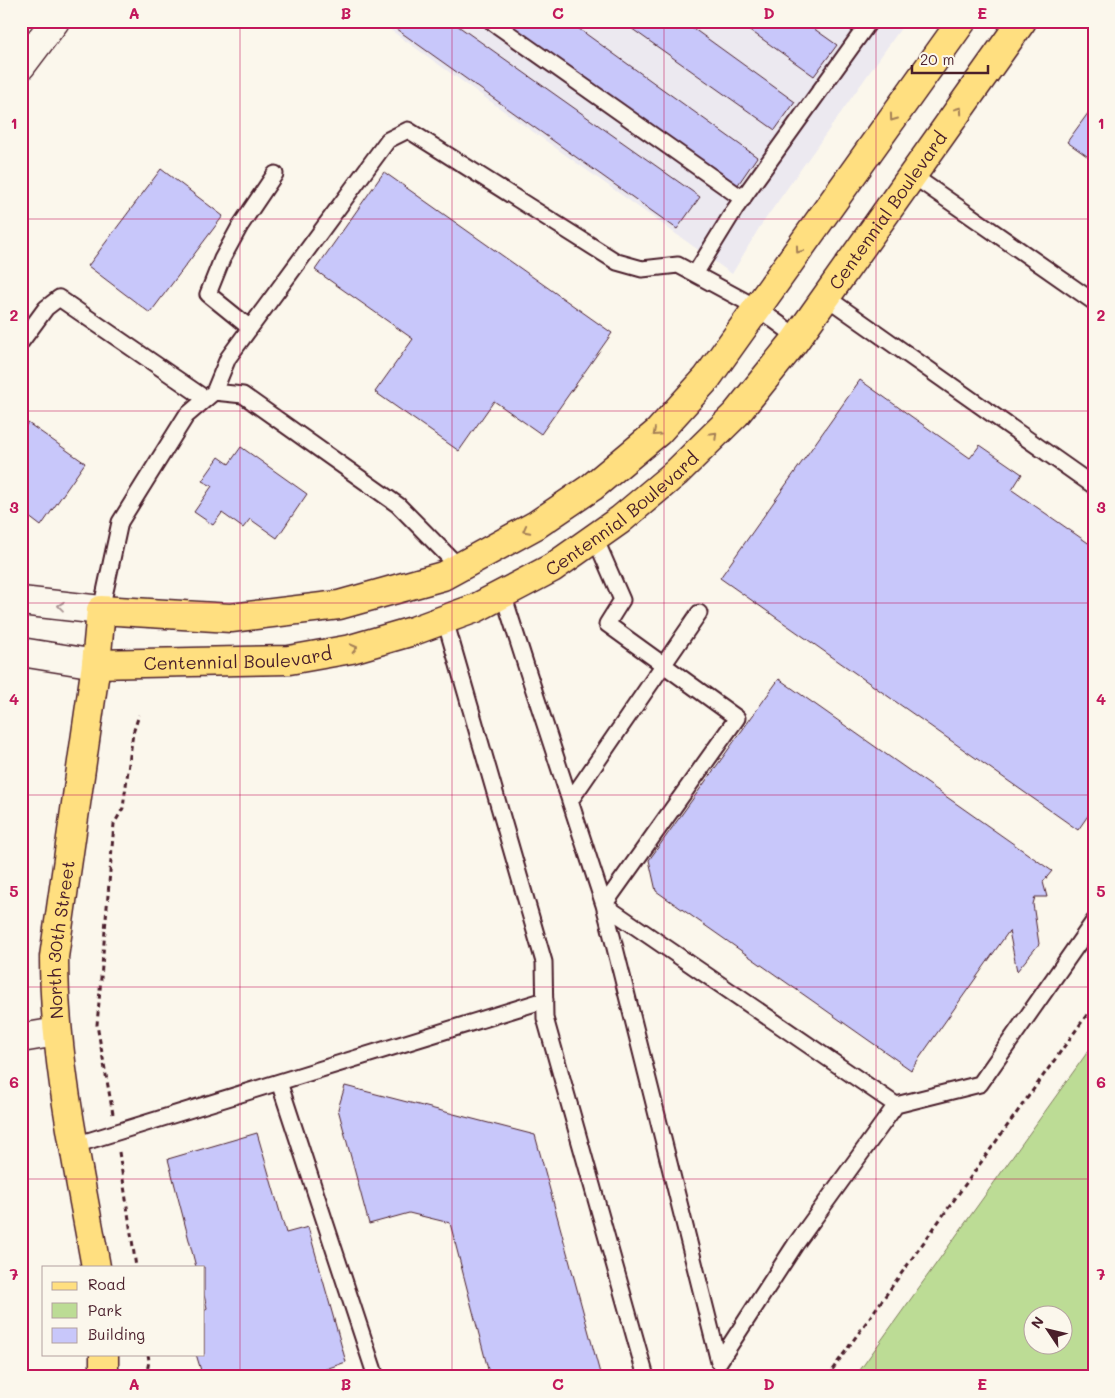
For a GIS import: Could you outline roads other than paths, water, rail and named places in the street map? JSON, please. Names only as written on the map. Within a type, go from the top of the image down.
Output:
[{"type":"main road","points":[[21,66],[54,21]]},
{"type":"main road","points":[[21,601],[101,610],[231,618],[339,605],[443,576],[536,525],[592,487],[658,432],[707,378],[962,21]]},
{"type":"main road","name":"Centennial Boulevard","points":[[21,652],[96,664],[289,660],[351,649],[445,620],[476,608],[552,568],[620,520],[676,473],[736,414],[797,337],[1022,21]]},
{"type":"main road","name":"North 30th Street","points":[[96,1266],[57,1032],[54,998],[54,957],[96,664],[101,610]]},
{"type":"main road","points":[[21,1038],[57,1032]]},
{"type":"main road","points":[[104,1356],[104,1377]]},
{"type":"lane","points":[[491,21],[743,199]]},
{"type":"lane","points":[[696,274],[743,199],[870,21]]},
{"type":"lane","points":[[101,610],[120,522],[186,416],[210,396],[228,358],[388,140],[408,130],[617,262],[642,269],[678,265],[757,308],[797,337]]},
{"type":"lane","points":[[250,328],[208,294],[222,259],[240,226],[275,174]]},
{"type":"lane","points":[[912,175],[1094,302]]},
{"type":"lane","points":[[826,297],[1094,486]]},
{"type":"lane","points":[[21,342],[46,308],[59,298],[210,396],[243,395],[398,505],[458,567]]},
{"type":"lane","points":[[594,538],[622,600],[607,624],[737,718],[604,906]]},
{"type":"lane","points":[[503,594],[604,906],[719,1362],[795,1245],[896,1105],[980,1084],[1094,921]]},
{"type":"lane","points":[[570,801],[699,613]]},
{"type":"lane","points":[[445,620],[544,962],[545,1018],[646,1377]]},
{"type":"lane","points":[[604,906],[896,1105]]},
{"type":"lane","points":[[75,1145],[545,1000]]},
{"type":"lane","points":[[279,1082],[376,1377]]}]
